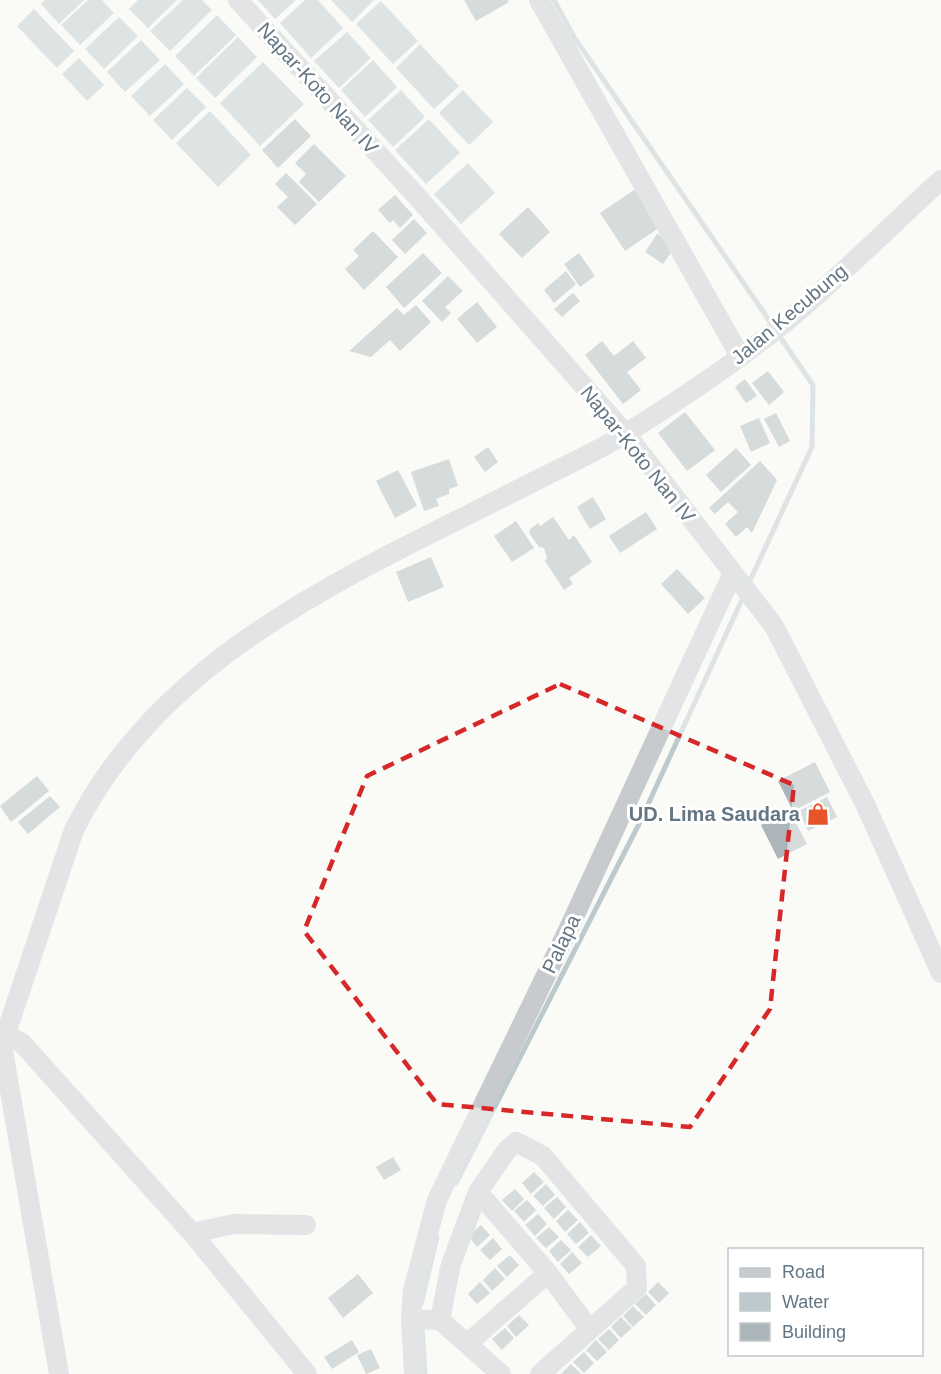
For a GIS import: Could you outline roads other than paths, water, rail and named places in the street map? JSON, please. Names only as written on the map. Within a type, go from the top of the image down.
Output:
[{"type":"street","name":"Napar-Koto Nan IV","points":[[238,0],[421,201],[626,434],[774,626],[866,806],[941,974]]},
{"type":"street","points":[[539,0],[740,356]]},
{"type":"street","name":"Jalan Kecubung","points":[[1,1041],[74,830],[89,800],[136,735],[174,697],[256,631],[306,600],[626,434],[783,324],[941,180]]},
{"type":"street","name":"Palapa","points":[[414,1374],[424,1319],[413,1290],[437,1200],[568,930],[734,577]]},
{"type":"street","points":[[59,1374],[1,1041],[22,1043],[192,1233],[307,1374]]},
{"type":"street","points":[[501,1374],[467,1344],[424,1319],[451,1264],[478,1192],[507,1150],[516,1142],[543,1156],[636,1266],[638,1288],[540,1374]]},
{"type":"street","points":[[478,1192],[548,1273],[590,1330]]},
{"type":"street","points":[[192,1233],[234,1224],[306,1225]]},
{"type":"street","points":[[467,1344],[548,1273]]},
{"type":"water","points":[[45,0],[84,0],[59,24],[41,4]]},
{"type":"water","points":[[88,0],[102,0],[114,13],[80,45],[61,25]]},
{"type":"water","points":[[138,0],[177,0],[148,28],[129,9]]},
{"type":"water","points":[[183,0],[202,0],[212,10],[170,51],[150,31]]},
{"type":"water","points":[[258,0],[296,0],[275,19]]},
{"type":"water","points":[[305,0],[318,0],[343,28],[311,58],[280,23]]},
{"type":"water","points":[[331,0],[374,0],[352,22]]},
{"type":"water","points":[[381,1],[418,41],[393,64],[356,24]]},
{"type":"water","points":[[34,9],[74,51],[57,68],[17,26]]},
{"type":"water","points":[[217,15],[236,35],[194,76],[175,56]]},
{"type":"water","points":[[119,17],[138,36],[104,69],[85,49]]},
{"type":"water","points":[[347,32],[371,58],[339,88],[314,61]]},
{"type":"water","points":[[238,37],[257,57],[215,98],[196,78]]},
{"type":"water","points":[[141,40],[160,60],[125,92],[107,72]]},
{"type":"water","points":[[420,44],[459,86],[434,109],[396,68]]},
{"type":"water","points":[[79,58],[104,85],[87,101],[62,74]]},
{"type":"water","points":[[373,60],[397,87],[365,117],[341,90]]},
{"type":"water","points":[[263,62],[304,104],[260,146],[220,103]]},
{"type":"water","points":[[165,64],[184,84],[150,116],[131,96]]},
{"type":"water","points":[[187,88],[206,107],[172,140],[153,120]]},
{"type":"water","points":[[401,90],[425,117],[393,147],[368,120]]},
{"type":"water","points":[[463,90],[493,122],[469,145],[439,113]]},
{"type":"water","points":[[210,111],[251,155],[218,187],[176,143]]},
{"type":"water","points":[[429,119],[460,153],[426,184],[395,150]]},
{"type":"water","points":[[468,163],[495,193],[461,224],[434,194]]},
{"type":"waterway","points":[[554,0],[574,37],[773,326]]},
{"type":"waterway","points":[[748,585],[812,447],[813,385],[778,334]]},
{"type":"waterway","points":[[456,1183],[639,824],[745,593]]},
{"type":"waterway","points":[[421,1304],[437,1237]]},
{"type":"waterway","points":[[422,1325],[425,1374]]},
{"type":"place","name":"UD. Lima Saudara","points":[[818,814]]}]
